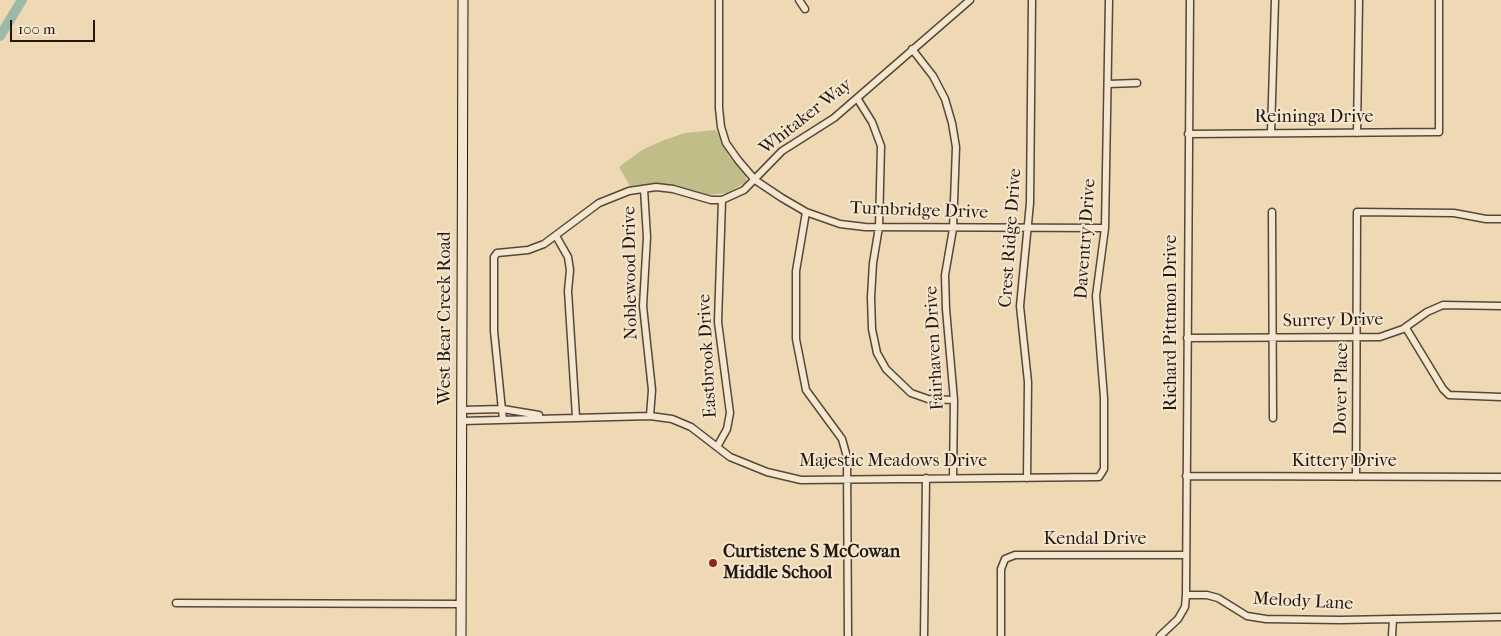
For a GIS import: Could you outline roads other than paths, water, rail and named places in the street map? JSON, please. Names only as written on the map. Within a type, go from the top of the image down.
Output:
[{"type":"main road","name":"West Bear Creek Road","points":[[461,636],[463,0]]},
{"type":"street","name":"Turnbridge Drive","points":[[719,0],[719,108],[721,127],[726,143],[755,180],[806,212],[840,224],[879,227],[954,229],[1105,228]]},
{"type":"street","points":[[799,0],[805,9]]},
{"type":"street","name":"Whitaker Way","points":[[722,200],[744,190],[782,151],[834,118],[970,0]]},
{"type":"street","name":"Crest Ridge Drive","points":[[1028,478],[1028,382],[1020,306],[1029,228],[1032,0]]},
{"type":"street","name":"Daventry Drive","points":[[1099,477],[1104,469],[1104,398],[1096,296],[1105,228],[1109,0]]},
{"type":"street","name":"Richard Pittmon Drive","points":[[1160,636],[1178,619],[1185,607],[1186,595],[1190,0]]},
{"type":"street","points":[[1271,133],[1275,0]]},
{"type":"street","points":[[1357,133],[1359,0]]},
{"type":"street","name":"Reininga Drive","points":[[1188,134],[1439,132],[1439,0]]},
{"type":"street","name":"Fairhaven Drive","points":[[912,49],[937,84],[945,99],[952,123],[956,168],[954,229],[946,275],[946,309],[954,400],[953,478]]},
{"type":"street","points":[[1108,84],[1137,83]]},
{"type":"street","points":[[856,98],[872,122],[881,146],[879,227],[873,263],[871,297],[872,329],[877,353],[886,369],[911,393],[938,400],[954,400]]},
{"type":"street","points":[[502,420],[494,331],[494,257],[497,253],[528,250],[544,244],[599,203],[622,193],[644,188],[673,188],[711,200],[722,200]]},
{"type":"street","name":"Noblewood Drive","points":[[644,188],[647,237],[643,306],[652,390],[650,416]]},
{"type":"street","name":"Eastbrook Drive","points":[[717,447],[727,429],[730,413],[718,322],[722,200]]},
{"type":"street","points":[[806,212],[796,271],[796,339],[806,390],[842,439],[847,457],[849,478],[848,636]]},
{"type":"street","points":[[1272,212],[1273,418]]},
{"type":"street","name":"Dover Place","points":[[1356,477],[1357,212],[1454,213],[1486,219],[1501,219]]},
{"type":"street","points":[[556,236],[568,257],[570,270],[569,309],[576,417]]},
{"type":"street","name":"Surrey Drive","points":[[1187,338],[1358,338],[1392,334],[1406,328],[1427,312],[1443,306],[1501,306]]},
{"type":"street","points":[[1406,328],[1443,389],[1449,395],[1501,397]]},
{"type":"street","name":"Majestic Meadows Drive","points":[[462,410],[502,409],[553,418]]},
{"type":"street","name":"Majestic Meadows Drive","points":[[462,421],[650,416],[682,422],[730,457],[767,472],[801,480],[849,478],[1099,477]]},
{"type":"street","name":"Kittery Drive","points":[[1186,476],[1501,477]]},
{"type":"street","points":[[924,636],[926,478]]},
{"type":"street","name":"Kendal Drive","points":[[1001,636],[1001,569],[1005,558],[1015,555],[1186,556]]},
{"type":"street","name":"Melody Lane","points":[[1186,595],[1207,595],[1218,598],[1247,616],[1255,618],[1393,619],[1501,617]]},
{"type":"street","points":[[176,603],[461,604]]},
{"type":"street","points":[[1392,636],[1393,619]]},
{"type":"waterway","points":[[0,36],[22,0]]},
{"type":"place","name":"Curtistene S McCowan Middle School","points":[[713,563]]}]
